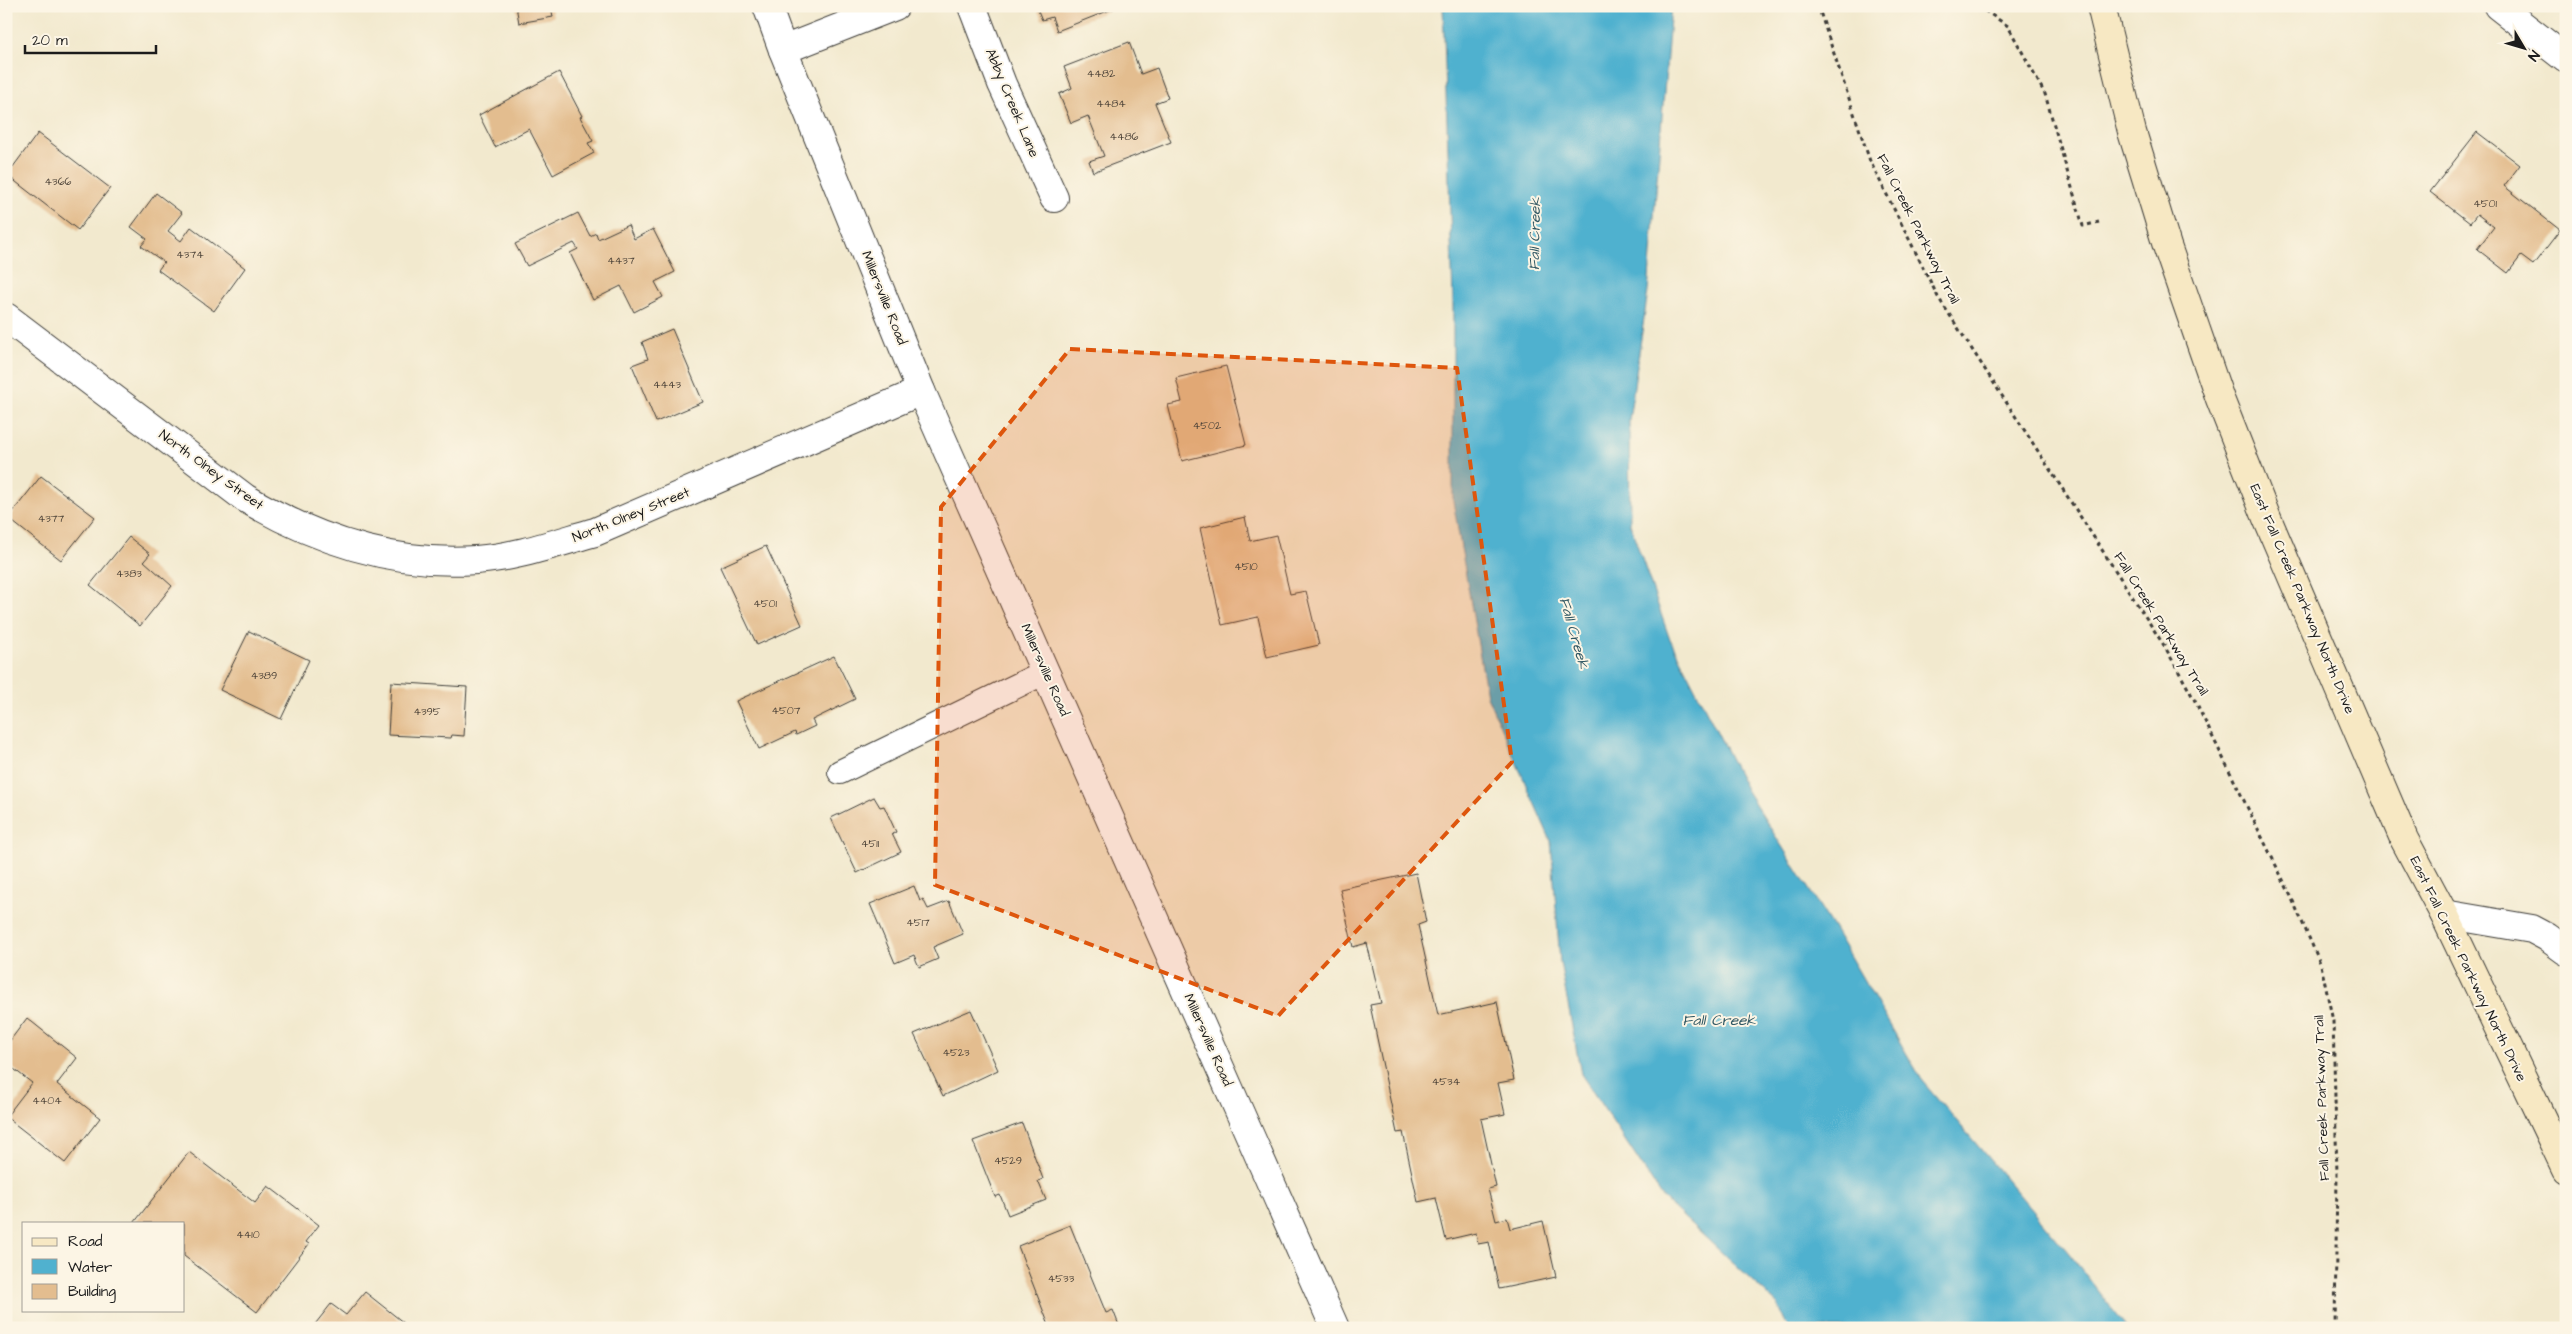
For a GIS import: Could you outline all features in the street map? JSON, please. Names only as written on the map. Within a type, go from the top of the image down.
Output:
[{"type":"main road","name":"East Fall Creek Parkway North Drive","points":[[2101,6],[2132,132],[2166,246],[2220,399],[2266,516],[2404,839],[2444,914],[2566,1169]]},
{"type":"street","name":"Millersville Road","points":[[767,6],[782,50],[921,391],[1335,1328]]},
{"type":"street","points":[[782,50],[895,6]]},
{"type":"street","name":"Abby Creek Lane","points":[[972,6],[1002,84],[1054,198]]},
{"type":"street","points":[[2498,6],[2566,59]]},
{"type":"street","name":"North Olney Street","points":[[6,317],[245,498],[297,527],[356,548],[414,558],[476,560],[555,545],[595,532],[921,391]]},
{"type":"street","points":[[2444,914],[2532,929],[2566,951]]},
{"type":"lane","points":[[840,772],[1046,672]]},
{"type":"path","name":"Fall Creek Parkway Trail","points":[[1818,6],[1870,161],[1938,297],[2165,647],[2195,700],[2289,892],[2321,965],[2333,1021],[2337,1174],[2336,1328]]},
{"type":"path","points":[[1978,6],[2008,26],[2045,94],[2083,226],[2099,222]]},
{"type":"highlighted area","points":[[1070,349],[1457,368],[1512,762],[1278,1016],[935,885],[941,507]]},
{"type":"water","name":"Fall Creek","points":[[1443,6],[1671,6],[1648,291],[1629,420],[1630,524],[1669,637],[1747,791],[1834,929],[1922,1080],[2068,1252],[2127,1328],[1788,1328],[1778,1305],[1664,1199],[1581,1074],[1560,962],[1551,841],[1487,696],[1453,501],[1453,299]]},
{"type":"building","points":[[516,6],[551,6],[553,17],[519,23]]},
{"type":"building","points":[[1036,6],[1120,6],[1057,31],[1052,17],[1042,20]]},
{"type":"building","points":[[1129,42],[1141,74],[1157,68],[1168,98],[1155,103],[1171,142],[1093,172],[1089,161],[1104,156],[1088,116],[1071,123],[1059,94],[1072,88],[1064,67]]},
{"type":"building","points":[[559,72],[593,141],[588,143],[594,153],[553,175],[529,129],[495,147],[479,115]]},
{"type":"building","points":[[2477,132],[2520,165],[2504,186],[2560,230],[2533,265],[2521,256],[2508,273],[2477,249],[2494,227],[2477,214],[2470,223],[2430,192]]},
{"type":"building","points":[[38,133],[110,188],[78,230],[7,175]]},
{"type":"building","points":[[156,193],[182,213],[168,231],[181,241],[191,227],[245,268],[214,311],[158,270],[164,262],[141,246],[147,239],[131,227]]},
{"type":"building","points":[[578,213],[590,236],[596,233],[598,239],[628,225],[634,239],[653,229],[675,272],[655,282],[663,297],[634,312],[621,286],[593,300],[570,253],[578,249],[574,243],[527,266],[515,244]]},
{"type":"building","points":[[672,329],[703,402],[656,422],[632,365],[648,359],[642,342]]},
{"type":"building","points":[[1226,366],[1246,445],[1182,461],[1168,405],[1182,402],[1176,378]]},
{"type":"building","points":[[41,476],[95,517],[61,560],[8,518]]},
{"type":"building","points":[[1245,517],[1250,541],[1276,535],[1290,594],[1306,591],[1319,645],[1267,657],[1258,617],[1222,625],[1200,528]]},
{"type":"building","points":[[129,537],[150,554],[144,561],[172,586],[140,626],[90,585]]},
{"type":"building","points":[[766,546],[802,625],[757,645],[720,567]]},
{"type":"building","points":[[249,631],[309,660],[281,719],[220,690]]},
{"type":"building","points":[[834,656],[855,699],[812,720],[815,726],[796,735],[795,732],[759,749],[736,701]]},
{"type":"building","points":[[391,682],[467,687],[464,736],[452,735],[451,738],[388,735]]},
{"type":"building","points":[[874,797],[880,807],[884,806],[896,832],[892,834],[901,852],[857,873],[831,818]]},
{"type":"building","points":[[1416,873],[1426,922],[1418,925],[1438,1015],[1497,1002],[1514,1080],[1498,1083],[1505,1114],[1481,1119],[1496,1187],[1488,1189],[1496,1221],[1507,1218],[1510,1229],[1543,1221],[1556,1277],[1499,1289],[1489,1242],[1478,1244],[1476,1233],[1446,1240],[1436,1198],[1418,1202],[1403,1132],[1397,1133],[1370,1005],[1381,1003],[1367,943],[1353,947],[1340,889]]},
{"type":"building","points":[[914,886],[920,901],[923,899],[928,909],[949,901],[963,934],[933,947],[938,959],[919,967],[914,955],[895,963],[870,904]]},
{"type":"building","points":[[971,1010],[998,1070],[943,1096],[914,1034]]},
{"type":"building","points":[[27,1018],[77,1058],[57,1084],[100,1118],[65,1163],[6,1117],[32,1083],[6,1063],[6,1046]]},
{"type":"building","points":[[1022,1123],[1043,1179],[1038,1181],[1046,1200],[1008,1215],[1000,1195],[995,1197],[973,1141]]},
{"type":"building","points":[[189,1152],[255,1203],[268,1186],[319,1225],[306,1242],[309,1244],[257,1312],[185,1257],[185,1222],[135,1222]]},
{"type":"building","points":[[1070,1225],[1106,1313],[1113,1310],[1120,1328],[1050,1328],[1018,1246]]},
{"type":"building","points":[[365,1292],[404,1323],[400,1328],[312,1328],[331,1304],[346,1315]]}]
